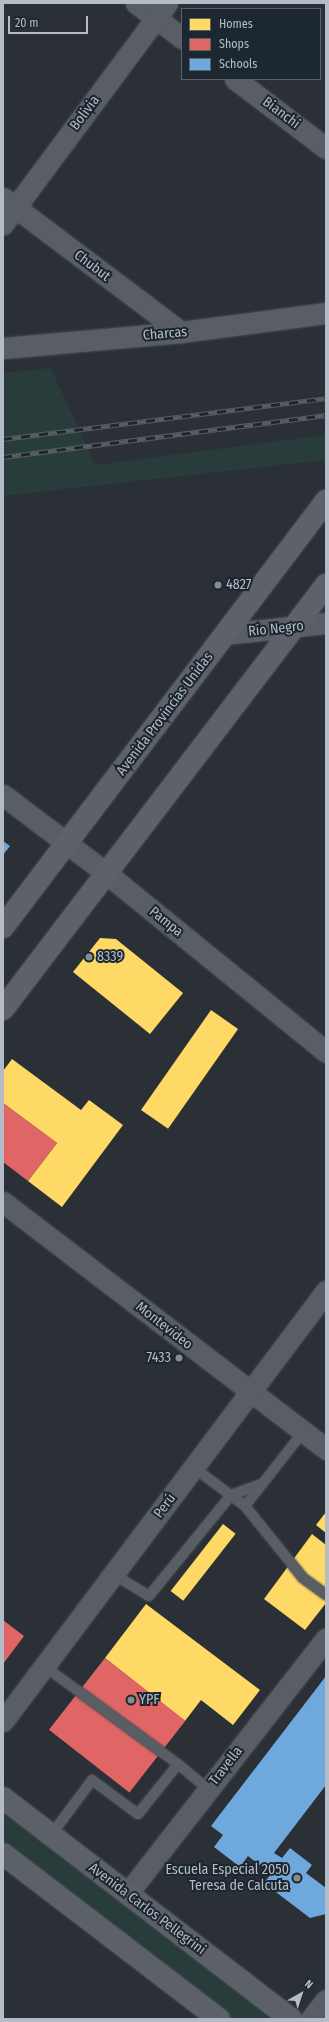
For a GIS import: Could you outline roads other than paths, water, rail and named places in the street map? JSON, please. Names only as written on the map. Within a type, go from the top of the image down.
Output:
[{"type":"main road","name":"Avenida Provincias Unidas","points":[[3,927],[326,501]]},
{"type":"main road","points":[[3,1009],[326,585]]},
{"type":"main road","name":"Avenida Carlos Pellegrini","points":[[3,1798],[291,2019]]},
{"type":"main road","points":[[3,1854],[219,2019]]},
{"type":"street","points":[[136,3],[162,11],[181,37]]},
{"type":"street","name":"Bolivia","points":[[7,210],[162,11]]},
{"type":"street","name":"Bianchi","points":[[236,80],[326,148]]},
{"type":"street","name":"Chubut","points":[[7,210],[181,332]]},
{"type":"street","name":"Charcas","points":[[3,348],[181,332],[326,314]]},
{"type":"street","name":"Río Negro","points":[[225,634],[326,623]]},
{"type":"street","name":"Pampa","points":[[3,795],[106,873],[326,1052]]},
{"type":"street","name":"Montevideo","points":[[3,1202],[326,1449]]},
{"type":"street","name":"Perú","points":[[3,1720],[326,1291]]},
{"type":"street","name":"Travella","points":[[127,1894],[326,1638]]},
{"type":"street","points":[[311,2019],[326,2000]]},
{"type":"lane","points":[[245,1506],[303,1432]]},
{"type":"lane","points":[[193,1468],[245,1506],[303,1578],[326,1595]]},
{"type":"lane","points":[[113,1574],[149,1596],[231,1495],[262,1484]]},
{"type":"lane","points":[[44,1666],[178,1764],[208,1789]]},
{"type":"lane","points":[[51,1835],[92,1780],[138,1814],[178,1764]]},
{"type":"railway","points":[[3,439],[326,398]]},
{"type":"railway","points":[[3,457],[326,415]]},
{"type":"place","name":"4827","points":[[218,585]]},
{"type":"place","name":"8339","points":[[89,957]]},
{"type":"place","name":"7433","points":[[179,1358]]},
{"type":"place","name":"YPF","points":[[131,1700]]},
{"type":"place","name":"Escuela Especial 2050 Teresa de Calcuta","points":[[297,1878]]}]
